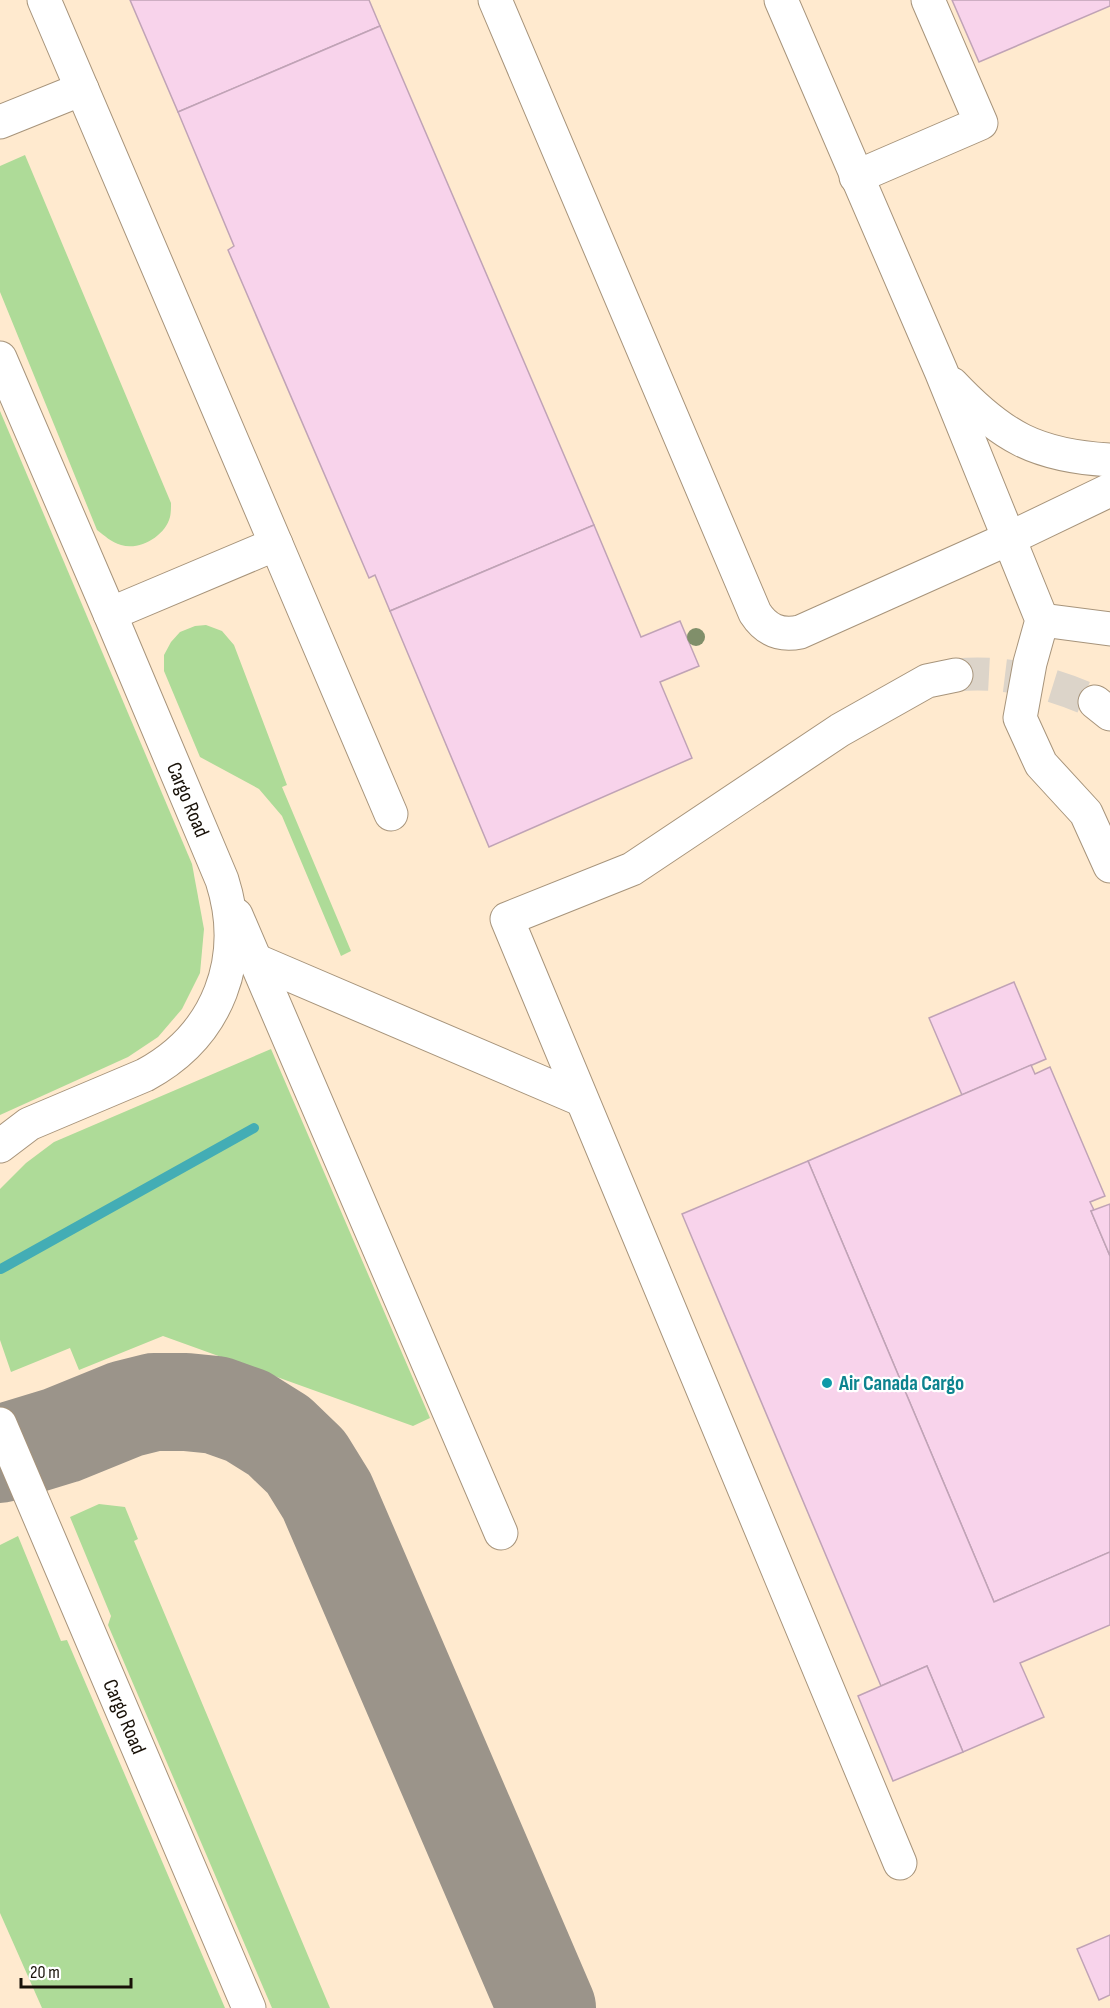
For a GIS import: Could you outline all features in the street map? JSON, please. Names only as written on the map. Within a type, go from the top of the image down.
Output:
[{"type":"lane","points":[[44,0],[391,814]]},
{"type":"lane","points":[[495,0],[762,623],[771,630],[781,633],[800,632],[1010,538],[1110,490]]},
{"type":"lane","points":[[782,0],[941,371],[1042,620],[1030,663],[1020,718],[1041,764],[1086,813],[1110,866]]},
{"type":"lane","points":[[856,177],[981,123],[928,0]]},
{"type":"lane","points":[[0,122],[82,89]]},
{"type":"lane","name":"Cargo Road","points":[[0,358],[222,880],[229,904],[232,927],[231,951],[221,990],[201,1028],[186,1045],[162,1066],[29,1124],[0,1146]]},
{"type":"lane","points":[[941,371],[974,407],[1010,435],[1044,450],[1084,458],[1110,460]]},
{"type":"lane","points":[[110,614],[276,544]]},
{"type":"lane","points":[[1042,620],[1110,629]]},
{"type":"lane","points":[[900,1863],[507,919],[632,869],[840,730],[927,681],[956,675]]},
{"type":"lane","points":[[222,880],[501,1533]]},
{"type":"lane","points":[[255,960],[580,1099]]},
{"type":"lane","name":"Cargo Road","points":[[0,1424],[249,2008]]},
{"type":"shaded area","points":[[0,0],[1110,0],[1110,2008],[0,2008]]},
{"type":"green space","points":[[25,155],[171,503],[167,524],[157,536],[144,544],[121,545],[111,541],[97,530],[0,292],[0,166]]},
{"type":"green space","points":[[0,411],[192,864],[204,929],[200,973],[182,1009],[158,1037],[128,1057],[0,1115]]},
{"type":"green space","points":[[206,625],[222,631],[234,645],[287,785],[282,787],[351,951],[341,956],[282,816],[259,789],[200,757],[164,671],[164,655],[180,632],[195,626]]},
{"type":"green space","points":[[271,1049],[430,1418],[413,1426],[163,1336],[79,1370],[70,1348],[11,1372],[0,1340],[0,1189],[26,1163],[54,1142]]},
{"type":"green space","points":[[99,1504],[125,1507],[138,1539],[134,1541],[330,2008],[272,2008],[108,1625],[111,1616],[70,1517]]},
{"type":"green space","points":[[18,1536],[61,1641],[67,1640],[225,2008],[42,2008],[0,1913],[0,1545]]},
{"type":"building","points":[[130,0],[369,0],[380,26],[178,112]]},
{"type":"building","points":[[952,0],[1110,0],[1110,6],[979,62]]},
{"type":"building","points":[[380,26],[594,525],[390,611],[375,575],[369,578],[228,250],[234,246],[178,112]]},
{"type":"building","points":[[594,525],[641,637],[680,621],[699,666],[660,682],[692,758],[489,847],[390,611]]},
{"type":"building","points":[[1014,982],[1046,1059],[962,1095],[929,1018]]},
{"type":"building","name":"Air Canada Cargo","points":[[1031,1065],[1035,1074],[1050,1067],[1105,1196],[1090,1202],[1094,1210],[1091,1211],[1110,1256],[1110,1552],[994,1602],[808,1161]]},
{"type":"building","name":"Air Canada Cargo","points":[[808,1161],[994,1602],[1110,1552],[1110,1625],[1020,1663],[1044,1717],[963,1752],[927,1666],[881,1686],[682,1214]]},
{"type":"building","points":[[1110,1204],[1110,1256],[1091,1211]]},
{"type":"building","points":[[927,1666],[963,1752],[893,1781],[858,1696]]},
{"type":"building","points":[[1110,1935],[1110,1995],[1099,2000],[1077,1949]]},
{"type":"waterway","points":[[1,1269],[254,1128]]},
{"type":"taxiway","points":[[0,1454],[62,1435],[126,1409],[154,1402],[186,1402],[216,1405],[247,1416],[279,1436],[306,1462],[327,1496],[547,2008]]},
{"type":"tunnel","points":[[956,675],[1010,676],[1062,689],[1095,702]]},
{"type":"place","name":"Air Canada Cargo","points":[[827,1383]]}]
